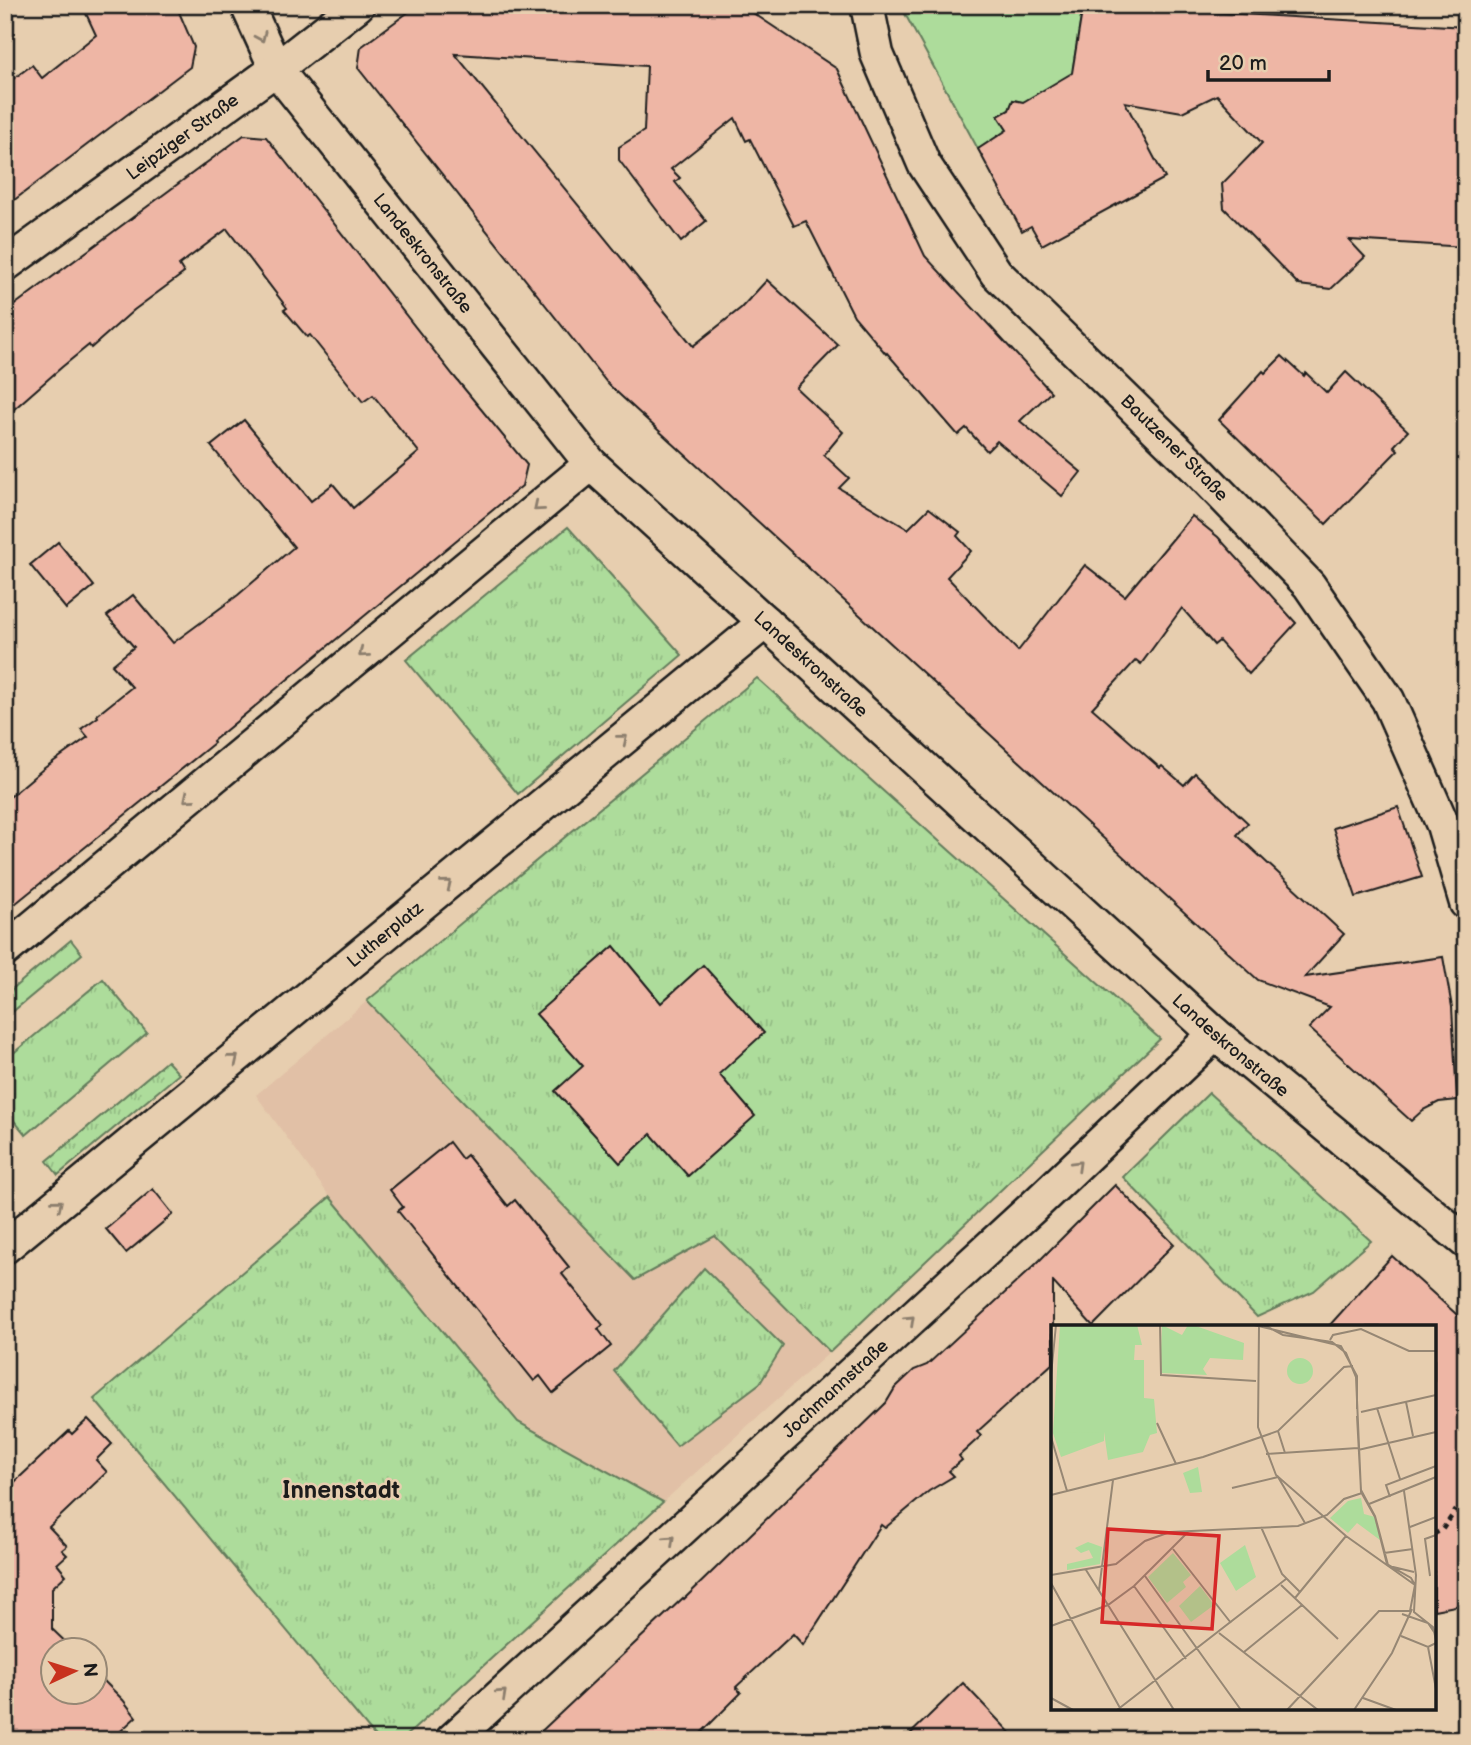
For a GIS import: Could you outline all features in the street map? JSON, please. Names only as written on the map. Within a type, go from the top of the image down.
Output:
[{"type":"street","name":"Landeskronstraße","points":[[247,5],[276,69],[590,464],[1215,1034],[1466,1242]]},
{"type":"street","name":"Leipziger Straße","points":[[5,265],[276,69],[358,5]]},
{"type":"street","name":"Bautzener Straße","points":[[867,5],[877,54],[925,164],[996,273],[1196,468],[1310,584],[1381,690],[1443,825],[1466,903]]},
{"type":"street","points":[[5,950],[590,464]]},
{"type":"street","name":"Lutherplatz","points":[[5,1247],[765,622]]},
{"type":"street","name":"Jochmannstraße","points":[[452,1740],[1022,1217],[1215,1034]]},
{"type":"path","points":[[1436,1533],[1442,1530],[1456,1510]]},
{"type":"shaded area","points":[[367,1001],[635,1280],[715,1236],[830,1352],[663,1502],[518,1422],[330,1197],[256,1095]]},
{"type":"green space","points":[[905,5],[1083,5],[1073,67],[1115,74],[1023,102],[1013,100],[1009,110],[999,116],[1007,130],[978,149],[904,12]]},
{"type":"green space","points":[[568,527],[682,655],[518,794],[406,660]]},
{"type":"green space","points":[[757,678],[1160,1039],[830,1352],[715,1236],[635,1280],[367,1001]]},
{"type":"green space","points":[[71,940],[82,954],[5,1018],[5,995]]},
{"type":"green space","points":[[103,979],[147,1033],[26,1135],[5,1110],[5,1060]]},
{"type":"green space","points":[[167,1061],[179,1074],[58,1175],[47,1161]]},
{"type":"green space","points":[[1209,1093],[1371,1241],[1314,1291],[1257,1317],[1123,1177]]},
{"type":"green space","points":[[330,1197],[518,1422],[663,1502],[402,1740],[378,1740],[94,1399]]},
{"type":"green space","points":[[704,1268],[783,1346],[760,1383],[677,1446],[614,1371]]},
{"type":"building","points":[[82,5],[176,5],[194,47],[190,67],[5,207],[5,85],[32,65],[42,78],[96,35]]},
{"type":"building","points":[[418,5],[741,5],[837,69],[925,256],[1051,392],[1020,421],[1081,472],[1062,496],[997,441],[987,451],[966,428],[958,435],[886,354],[854,316],[806,221],[794,226],[750,139],[746,141],[735,118],[671,169],[680,178],[675,182],[706,221],[681,242],[619,160],[619,147],[644,131],[647,66],[455,54],[693,346],[741,308],[767,280],[838,345],[796,388],[843,432],[824,455],[849,478],[839,488],[908,529],[929,508],[960,532],[957,536],[971,551],[947,577],[1018,651],[1085,565],[1125,596],[1192,516],[1218,537],[1296,623],[1249,674],[1219,641],[1214,645],[1182,608],[1141,664],[1136,660],[1092,708],[1160,768],[1162,766],[1184,785],[1195,773],[1248,823],[1237,835],[1344,934],[1305,977],[1443,957],[1452,1007],[1457,1100],[1439,1102],[1423,1110],[1411,1121],[1309,1028],[1330,1007],[1258,980],[608,384],[358,68],[361,47]]},
{"type":"building","points":[[1083,5],[1466,27],[1466,247],[1349,240],[1365,257],[1331,289],[1299,285],[1224,208],[1222,184],[1262,143],[1217,95],[1182,112],[1125,102],[1165,178],[1042,245],[1031,226],[1022,231],[978,149],[1007,130],[998,116],[1009,110],[1013,100],[1023,102],[1072,73]]},
{"type":"building","points":[[244,135],[266,137],[527,465],[522,486],[213,741],[214,743],[5,912],[5,801],[43,769],[88,737],[81,729],[132,687],[112,665],[134,647],[107,616],[133,595],[173,643],[238,595],[294,547],[211,446],[244,420],[311,501],[333,484],[353,508],[419,452],[373,395],[363,402],[310,335],[307,337],[284,310],[287,308],[227,229],[179,265],[184,273],[134,310],[91,348],[89,345],[5,417],[5,312]]},
{"type":"building","points":[[1282,356],[1304,376],[1306,373],[1327,393],[1346,372],[1408,431],[1394,446],[1398,450],[1326,524],[1219,420],[1263,371],[1265,373]]},
{"type":"building","points":[[58,542],[94,586],[66,609],[30,565]]},
{"type":"building","points":[[1398,807],[1422,877],[1356,897],[1333,828]]},
{"type":"building","points":[[614,946],[661,1003],[703,965],[764,1033],[719,1074],[755,1116],[688,1176],[651,1134],[620,1163],[555,1091],[583,1066],[536,1014]]},
{"type":"building","points":[[449,1142],[462,1159],[467,1155],[508,1206],[515,1200],[569,1267],[562,1274],[603,1325],[598,1329],[611,1346],[553,1393],[540,1376],[534,1381],[398,1211],[403,1207],[390,1190]]},
{"type":"building","points":[[1115,1185],[1174,1244],[1094,1325],[1053,1282],[1051,1365],[977,1432],[981,1436],[959,1456],[962,1460],[949,1471],[954,1476],[929,1491],[885,1528],[881,1525],[803,1645],[793,1634],[736,1687],[741,1693],[694,1740],[532,1740],[684,1599],[886,1403],[895,1388],[914,1370],[927,1365],[1036,1264]]},
{"type":"building","points":[[153,1189],[173,1214],[126,1253],[106,1229]]},
{"type":"building","points":[[1392,1256],[1466,1323],[1466,1604],[1436,1610],[1436,1325],[1330,1325]]},
{"type":"building","points":[[88,1419],[112,1444],[96,1460],[107,1472],[49,1527],[67,1546],[62,1550],[67,1555],[57,1564],[66,1575],[52,1588],[52,1629],[59,1636],[38,1636],[38,1706],[108,1706],[108,1685],[136,1717],[111,1740],[5,1740],[5,1491],[69,1431],[72,1434]]},
{"type":"building","points":[[963,1683],[1017,1740],[904,1740]]},
{"type":"district","name":"Innenstadt","points":[[341,1490]]}]
